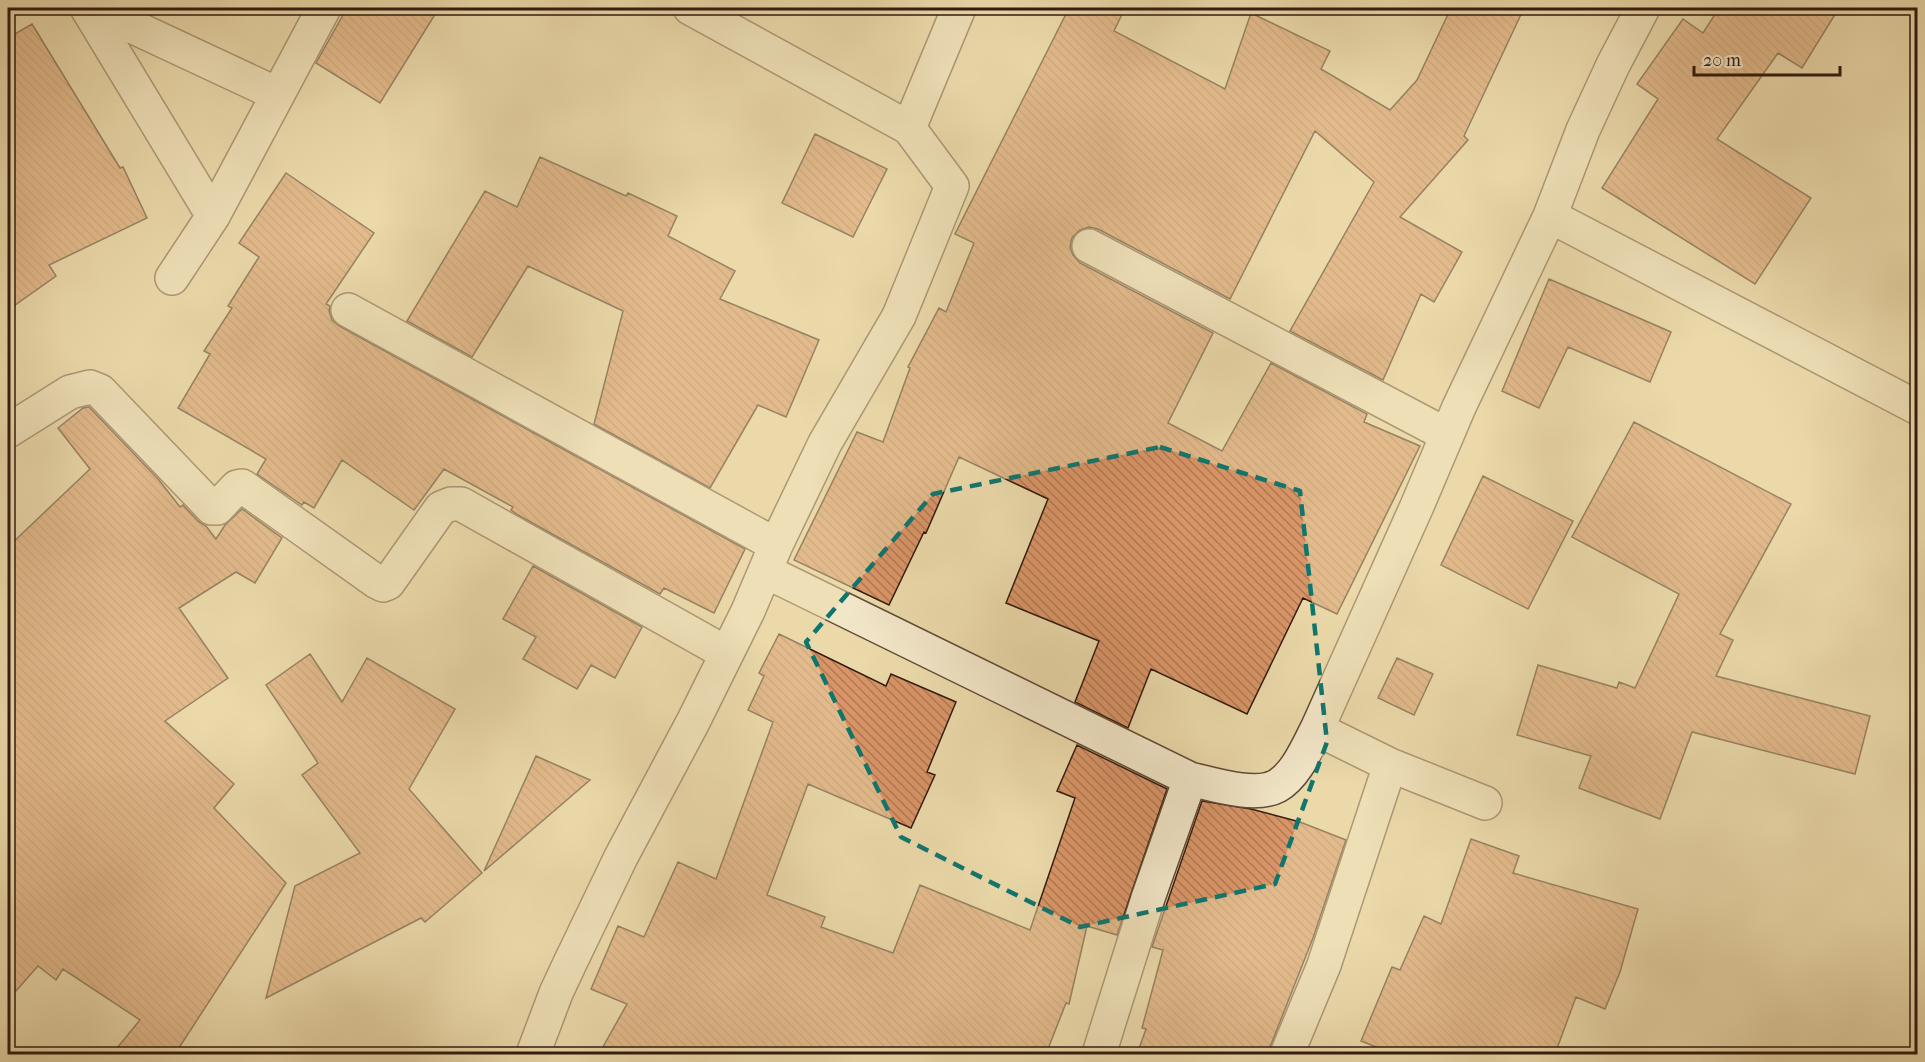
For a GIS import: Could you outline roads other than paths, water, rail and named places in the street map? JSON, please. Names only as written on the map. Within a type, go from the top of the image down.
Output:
[{"type":"street","points":[[87,8],[213,216]]},
{"type":"street","points":[[93,8],[277,94]]},
{"type":"street","points":[[172,278],[213,216],[324,8]]},
{"type":"street","points":[[533,1054],[570,963],[621,857],[693,722],[748,611],[770,558],[838,419],[899,316],[952,186],[909,128],[690,8]]},
{"type":"street","points":[[909,128],[960,8]]},
{"type":"street","points":[[348,310],[770,558],[1190,779],[1240,790],[1275,788],[1300,760],[1317,729],[1447,435],[1550,216],[1583,130],[1643,8]]},
{"type":"street","points":[[1550,216],[1917,408]]},
{"type":"street","points":[[1089,246],[1447,435]]},
{"type":"street","points":[[8,431],[70,392],[90,387],[100,392],[212,508],[217,508],[237,487],[242,486],[383,585],[388,583],[441,508],[451,504],[461,504],[726,653]]},
{"type":"street","points":[[1317,729],[1390,765],[1485,803]]},
{"type":"street","points":[[1287,1054],[1324,965],[1390,765]]},
{"type":"street","points":[[1099,1054],[1148,898],[1190,779]]}]
